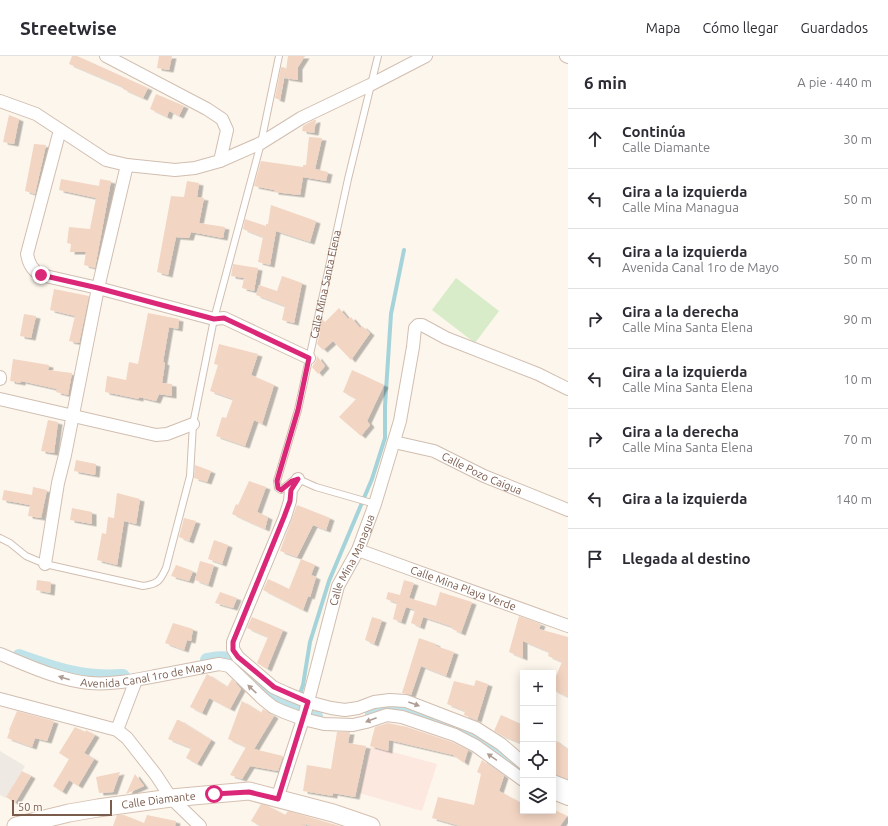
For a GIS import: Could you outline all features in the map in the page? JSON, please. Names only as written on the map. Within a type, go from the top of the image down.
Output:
[{"type":"street","points":[[106,56],[207,108],[222,119],[227,130],[220,161]]},
{"type":"street","points":[[0,101],[36,114],[106,160],[127,165],[175,170],[195,168],[220,161],[261,143],[301,118],[426,56]]},
{"type":"street","points":[[60,130],[27,254],[29,264],[34,271],[41,275],[98,288],[214,319],[224,318],[309,358]]},
{"type":"street","points":[[45,564],[58,483],[98,288],[127,165]]},
{"type":"street","name":"Calle Mina Managua","points":[[278,799],[308,702],[338,586],[358,550],[376,504],[400,421],[415,328],[418,325],[422,325],[446,338],[538,374],[568,389]]},
{"type":"street","points":[[0,399],[156,435],[167,434],[193,424]]},
{"type":"street","name":"Calle Pozo Caigua","points":[[394,442],[434,451],[484,476],[568,510]]},
{"type":"street","points":[[298,479],[291,490],[290,501],[284,517],[233,642],[233,650],[238,657],[274,687],[308,702],[345,710],[358,708],[374,702],[390,700],[406,701],[476,728],[501,744],[520,760]]},
{"type":"street","name":"Calle Mina Playa Verde","points":[[358,550],[568,626]]},
{"type":"street","name":"Avenida Canal 1ro de Mayo","points":[[0,654],[70,680],[91,683],[110,683],[136,680],[219,664],[229,666],[273,707],[303,719],[324,724],[353,725],[387,715],[402,717],[455,735],[476,746],[520,778]]},
{"type":"street","points":[[117,730],[136,680]]},
{"type":"street","points":[[0,700],[117,730],[132,744],[156,775],[171,798],[200,826]]},
{"type":"street","points":[[556,782],[568,788]]},
{"type":"street","name":"Calle Diamante","points":[[16,826],[68,813],[171,798],[249,792],[333,813],[371,826]]},
{"type":"street","points":[[556,794],[568,799]]},
{"type":"lane","points":[[0,538],[10,542],[26,556],[45,564],[143,586],[154,584],[162,578],[166,568],[190,476],[193,424],[214,319],[261,143],[279,56]]},
{"type":"lane","name":"Calle Mina Santa Elena","points":[[298,479],[292,481],[281,490],[278,488],[277,481],[298,410],[370,85],[378,56]]},
{"type":"lane","points":[[298,479],[316,487],[376,504]]},
{"type":"shaded area","points":[[371,746],[437,764],[422,811],[359,793]]},
{"type":"shaded area","points":[[0,751],[25,766],[6,798],[0,795]]},
{"type":"green space","points":[[456,278],[499,311],[475,343],[432,310]]},
{"type":"building","points":[[72,56],[77,56],[148,88],[143,98],[123,89],[123,87],[69,64]]},
{"type":"building","points":[[159,56],[172,56],[169,70],[157,68]]},
{"type":"building","points":[[288,56],[305,56],[298,67],[298,80],[285,78]]},
{"type":"building","points":[[281,67],[286,68],[280,100],[275,98]]},
{"type":"building","points":[[156,94],[184,106],[179,116],[169,111],[167,117],[150,109]]},
{"type":"building","points":[[9,115],[19,119],[14,144],[3,142]]},
{"type":"building","points":[[316,120],[314,133],[302,131],[303,126]]},
{"type":"building","points":[[309,137],[322,138],[315,169],[328,172],[326,181],[303,177],[300,195],[274,192],[274,190],[254,186],[261,161],[303,167],[303,165],[306,165]]},
{"type":"building","points":[[34,144],[46,145],[35,194],[25,191]]},
{"type":"building","points":[[61,179],[99,186],[100,179],[111,181],[95,268],[84,265],[86,252],[70,252],[71,244],[67,243],[69,227],[90,229],[96,198],[59,190]]},
{"type":"building","points":[[187,181],[199,183],[197,197],[204,198],[199,223],[225,227],[223,238],[191,232],[189,238],[176,237],[168,275],[157,272],[171,196],[184,197]]},
{"type":"building","points":[[271,205],[316,221],[310,242],[276,231],[270,265],[258,262],[263,237],[243,229],[245,219],[266,226],[266,224],[268,224]]},
{"type":"building","points":[[233,264],[258,268],[254,291],[242,288],[244,278],[231,276]]},
{"type":"building","points":[[282,276],[302,283],[294,323],[282,320],[285,306],[256,295],[259,285],[277,291]]},
{"type":"building","points":[[54,289],[89,296],[79,343],[69,341],[75,316],[50,310]]},
{"type":"building","points":[[339,308],[348,319],[351,317],[360,328],[362,326],[370,333],[351,360],[333,341],[323,350],[317,344],[322,319],[325,322]]},
{"type":"building","points":[[148,313],[179,319],[178,329],[169,327],[163,362],[165,363],[162,383],[172,384],[172,396],[159,394],[156,401],[105,392],[107,376],[126,380],[129,362],[138,364]]},
{"type":"building","points":[[24,314],[36,316],[31,338],[20,336]]},
{"type":"building","points":[[219,344],[258,354],[251,375],[274,385],[262,424],[254,420],[245,446],[216,436],[222,417],[226,418],[233,399],[210,391],[218,365],[214,364]]},
{"type":"building","points":[[317,356],[325,366],[318,374],[312,367]]},
{"type":"building","points":[[13,359],[49,365],[48,370],[72,373],[68,395],[56,392],[57,389],[21,381],[21,383],[10,381]]},
{"type":"building","points":[[352,370],[384,385],[367,421],[370,425],[361,436],[339,417],[356,399],[343,392]]},
{"type":"building","points":[[48,420],[58,422],[54,453],[41,451]]},
{"type":"building","points":[[76,460],[96,464],[95,475],[74,471]]},
{"type":"building","points":[[195,465],[211,471],[207,482],[194,478]]},
{"type":"building","points":[[249,481],[266,487],[257,512],[268,517],[265,529],[232,514],[236,504],[238,505]]},
{"type":"building","points":[[33,487],[47,490],[41,518],[28,516],[30,505],[2,500],[4,490],[32,495]]},
{"type":"building","points":[[117,493],[140,499],[136,524],[124,521],[117,565],[97,560],[102,533],[106,534],[108,517],[114,518]]},
{"type":"building","points":[[297,505],[330,518],[326,530],[313,525],[297,557],[280,551]]},
{"type":"building","points":[[72,508],[92,512],[92,524],[70,520]]},
{"type":"building","points":[[184,518],[196,521],[189,541],[179,537]]},
{"type":"building","points":[[214,540],[228,545],[222,564],[208,559]]},
{"type":"building","points":[[301,559],[315,565],[311,575],[316,577],[310,597],[308,596],[303,610],[263,590],[268,579],[289,589]]},
{"type":"building","points":[[200,561],[214,565],[208,585],[195,580]]},
{"type":"building","points":[[176,565],[193,571],[189,581],[171,576]]},
{"type":"building","points":[[37,580],[51,582],[50,593],[36,590]]},
{"type":"building","points":[[404,580],[414,583],[409,598],[436,606],[440,592],[472,602],[461,633],[452,629],[453,627],[423,617],[420,627],[411,623],[415,610],[406,607],[401,622],[393,619],[397,603],[386,599],[388,592],[400,595]]},
{"type":"building","points":[[220,592],[237,598],[233,608],[215,603]]},
{"type":"building","points":[[519,616],[541,624],[539,629],[568,637],[568,697],[556,691],[556,676],[562,662],[548,656],[549,652],[523,641],[523,658],[509,652]]},
{"type":"building","points":[[252,617],[283,630],[267,669],[257,663],[268,637],[247,628]]},
{"type":"building","points":[[372,617],[382,620],[374,644],[365,640]]},
{"type":"building","points":[[173,623],[193,629],[191,641],[187,640],[184,650],[165,643]]},
{"type":"building","points":[[419,638],[454,652],[446,676],[421,666],[411,695],[402,693]]},
{"type":"building","points":[[207,674],[227,687],[232,679],[241,689],[230,709],[209,698],[202,713],[190,707]]},
{"type":"building","points":[[476,680],[488,684],[477,720],[464,715],[465,711],[447,704],[454,681],[474,686]]},
{"type":"building","points":[[242,701],[261,713],[263,709],[274,716],[254,749],[283,756],[278,771],[250,766],[242,779],[230,775],[246,747],[228,739]]},
{"type":"building","points":[[17,711],[54,721],[47,741],[35,738],[32,747],[7,738]]},
{"type":"building","points":[[501,715],[520,724],[520,743],[503,736],[494,731]]},
{"type":"building","points":[[177,720],[211,740],[197,764],[186,758],[191,748],[168,739]]},
{"type":"building","points":[[388,723],[407,727],[452,742],[468,750],[464,763],[453,755],[389,740],[388,751],[370,746],[375,727]]},
{"type":"building","points":[[75,727],[85,732],[86,730],[95,735],[84,753],[94,759],[78,786],[69,780],[62,792],[53,786],[69,759],[59,753]]},
{"type":"building","points":[[337,732],[350,732],[348,743],[366,746],[355,797],[333,793],[333,796],[303,791],[307,765],[331,769]]},
{"type":"building","points":[[556,741],[568,750],[568,779],[556,775]]},
{"type":"building","points":[[482,760],[504,776],[499,791],[520,802],[520,814],[556,814],[557,811],[567,816],[560,826],[460,826],[432,818],[438,797],[474,805],[481,774],[477,772]]},
{"type":"building","points":[[22,771],[31,776],[15,803],[6,797]]},
{"type":"building","points":[[120,772],[113,792],[99,793],[96,777]]},
{"type":"building","points":[[135,774],[144,786],[126,794]]},
{"type":"building","points":[[261,804],[285,815],[288,811],[340,826],[311,826],[300,823],[306,826],[260,826],[251,821]]},
{"type":"building","points":[[117,815],[124,815],[144,823],[147,815],[176,821],[175,826],[113,826]]},
{"type":"waterway","points":[[295,709],[303,685],[310,642],[329,581],[372,479],[385,438],[385,406],[391,314],[404,250]]},
{"type":"waterway","points":[[19,656],[70,672],[109,677],[123,676]]},
{"type":"waterway","points":[[207,660],[223,658],[233,661],[239,665],[268,696],[279,703],[316,716]]},
{"type":"waterway","points":[[372,714],[387,709],[402,709],[422,716],[473,736],[520,769]]},
{"type":"route","points":[[41,275],[98,288],[214,319],[224,318],[309,358],[298,410],[277,481],[278,488],[281,490],[292,481],[298,479],[291,490],[290,501],[284,517],[233,642],[233,650],[238,657],[274,687],[308,702],[278,799],[249,792],[214,794]]}]
